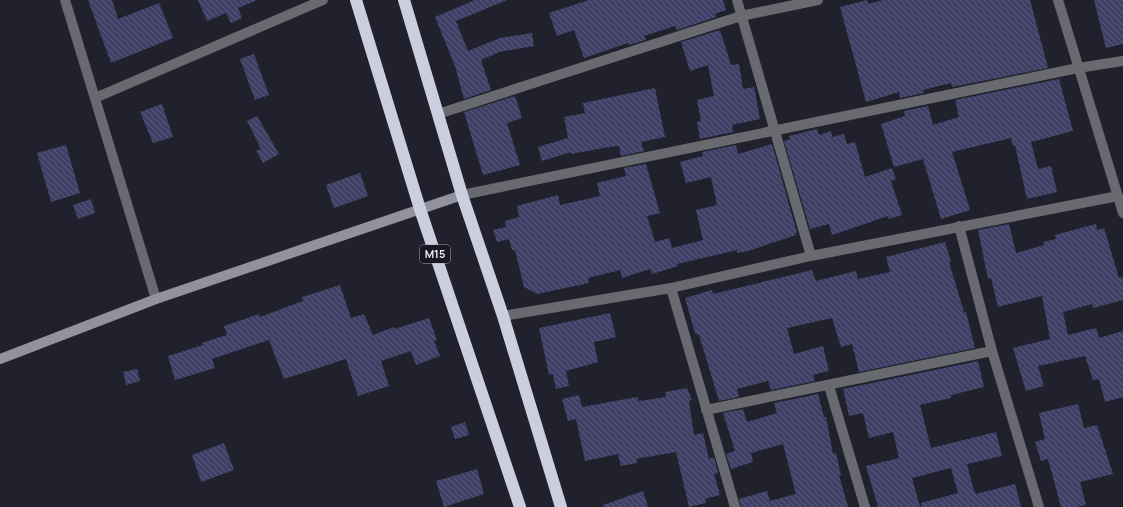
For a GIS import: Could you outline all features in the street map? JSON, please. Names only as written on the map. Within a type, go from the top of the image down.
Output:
[{"type":"highway","name":"M15","points":[[356,0],[420,209],[520,507]]},
{"type":"highway","points":[[404,0],[462,195],[503,316],[561,507]]},
{"type":"street","points":[[65,0],[156,299]]},
{"type":"street","points":[[95,98],[323,0]]},
{"type":"street","points":[[737,0],[811,256]]},
{"type":"street","points":[[438,114],[741,16],[818,0]]},
{"type":"street","points":[[1058,0],[1123,213]]},
{"type":"street","points":[[0,359],[156,299],[462,195],[1078,68],[1123,61]]},
{"type":"street","points":[[503,316],[671,288],[811,256],[1118,196]]},
{"type":"street","points":[[959,226],[992,351],[1039,507]]},
{"type":"street","points":[[671,288],[734,507]]},
{"type":"street","points":[[706,410],[829,386],[992,351]]},
{"type":"street","points":[[829,386],[865,507]]},
{"type":"building","points":[[88,0],[112,0],[118,19],[159,3],[173,38],[111,63]]},
{"type":"building","points":[[198,0],[257,0],[238,8],[242,18],[231,23],[226,13],[207,21]]},
{"type":"building","points":[[475,0],[507,0],[456,21],[468,51],[500,38],[532,33],[534,46],[499,52],[481,60],[491,90],[464,99],[455,66],[435,17]]},
{"type":"building","points":[[589,0],[723,0],[726,10],[715,14],[716,17],[677,30],[675,26],[644,36],[646,40],[629,45],[628,43],[584,58],[574,30],[557,36],[549,13]]},
{"type":"building","points":[[867,0],[868,4],[883,0],[1030,0],[1048,68],[952,87],[951,83],[923,90],[924,93],[900,98],[899,92],[866,102],[840,7]]},
{"type":"building","points":[[1094,0],[1123,0],[1123,44],[1106,48]]},
{"type":"building","points":[[720,30],[731,65],[739,64],[743,89],[754,87],[760,119],[732,125],[733,132],[700,139],[697,122],[701,121],[697,100],[714,96],[708,65],[690,71],[681,42]]},
{"type":"building","points":[[254,54],[269,95],[255,100],[240,59]]},
{"type":"building","points":[[1059,79],[1073,131],[1031,142],[1038,169],[1051,166],[1057,192],[1027,199],[1015,145],[1013,146],[1011,138],[952,152],[970,210],[941,219],[923,159],[894,167],[881,124],[905,116],[904,111],[928,106],[933,125],[959,117],[955,100]]},
{"type":"building","points":[[655,88],[665,137],[641,142],[644,151],[621,156],[619,146],[571,154],[571,152],[542,161],[538,147],[568,138],[564,117],[585,113],[583,103]]},
{"type":"building","points":[[515,96],[522,118],[507,123],[520,165],[483,175],[464,112]]},
{"type":"building","points":[[162,104],[173,137],[153,143],[140,112]]},
{"type":"building","points":[[257,116],[279,154],[263,163],[256,151],[261,149],[247,121]]},
{"type":"building","points":[[817,129],[819,135],[831,131],[832,137],[844,134],[847,144],[855,142],[865,177],[892,168],[896,179],[891,181],[902,215],[889,219],[888,216],[832,235],[829,224],[810,229],[784,141],[790,139],[789,136]]},
{"type":"building","points":[[772,144],[797,233],[795,233],[796,235],[748,251],[737,253],[737,250],[677,264],[678,266],[652,274],[650,269],[622,278],[620,270],[588,278],[589,283],[537,294],[524,287],[515,250],[512,250],[509,239],[497,242],[493,230],[506,227],[505,221],[519,217],[517,206],[558,195],[560,205],[600,196],[597,183],[626,176],[624,168],[646,164],[660,213],[647,216],[655,242],[669,238],[672,248],[703,240],[696,210],[717,205],[711,177],[686,183],[680,162],[703,156],[702,152],[736,145],[738,154]]},
{"type":"building","points":[[66,145],[80,193],[51,202],[37,153]]},
{"type":"building","points":[[360,173],[368,196],[334,208],[326,185]]},
{"type":"building","points":[[91,199],[95,213],[78,219],[73,205]]},
{"type":"building","points":[[1009,224],[1016,253],[1044,245],[1043,242],[1056,239],[1055,235],[1096,224],[1097,230],[1104,228],[1119,278],[1123,277],[1123,300],[1093,308],[1092,304],[1063,312],[1068,335],[1096,328],[1099,338],[1123,331],[1123,397],[1105,402],[1099,379],[1093,380],[1085,356],[1038,366],[1044,386],[1026,391],[1013,348],[1050,339],[1042,296],[998,307],[991,278],[988,279],[978,230]]},
{"type":"building","points":[[945,242],[951,262],[949,262],[964,312],[966,312],[975,348],[859,372],[852,344],[841,347],[832,318],[787,328],[794,354],[823,346],[829,371],[813,375],[815,381],[771,390],[768,381],[737,389],[739,397],[719,401],[699,335],[695,333],[685,298],[712,290],[713,294],[812,270],[816,281],[856,271],[858,279],[890,272],[886,257]]},
{"type":"building","points":[[340,285],[351,318],[364,314],[373,335],[394,327],[395,329],[429,318],[437,340],[434,341],[440,356],[416,365],[411,351],[381,361],[389,386],[358,396],[346,359],[284,379],[269,340],[212,359],[215,368],[175,380],[168,356],[203,345],[202,343],[227,335],[224,326],[259,314],[260,317],[303,301],[302,297]]},
{"type":"building","points":[[610,313],[616,337],[594,342],[598,362],[566,371],[569,386],[556,389],[553,374],[549,375],[539,328]]},
{"type":"building","points":[[978,361],[984,387],[951,395],[951,398],[920,405],[931,448],[996,432],[1002,456],[967,464],[974,491],[976,494],[1015,484],[1021,507],[921,507],[921,503],[958,493],[951,468],[912,478],[920,507],[878,507],[866,466],[899,458],[893,432],[869,438],[863,413],[849,416],[843,389]]},
{"type":"building","points":[[137,369],[140,381],[126,385],[123,372]]},
{"type":"building","points":[[687,388],[692,400],[689,401],[694,435],[703,433],[709,459],[714,457],[718,473],[714,474],[720,495],[705,499],[706,503],[689,507],[676,452],[636,459],[637,463],[621,466],[618,454],[585,461],[576,419],[568,421],[562,399],[579,395],[582,407],[637,397],[639,401],[666,397],[665,392]]},
{"type":"building","points":[[818,394],[824,417],[826,417],[833,454],[836,453],[841,475],[839,475],[848,507],[741,507],[739,499],[767,491],[770,501],[796,494],[783,444],[751,453],[753,462],[731,469],[726,454],[735,451],[723,413],[743,409],[747,422],[777,413],[774,403]]},
{"type":"building","points":[[1078,404],[1084,428],[1097,425],[1113,474],[1080,482],[1086,505],[1061,507],[1048,459],[1041,461],[1035,442],[1045,439],[1039,413]]},
{"type":"building","points":[[465,422],[469,435],[455,439],[451,427]]},
{"type":"building","points":[[224,443],[234,470],[201,482],[192,455]]},
{"type":"building","points":[[477,469],[484,494],[444,507],[436,481]]},
{"type":"building","points":[[643,491],[648,507],[603,507],[603,505]]}]
